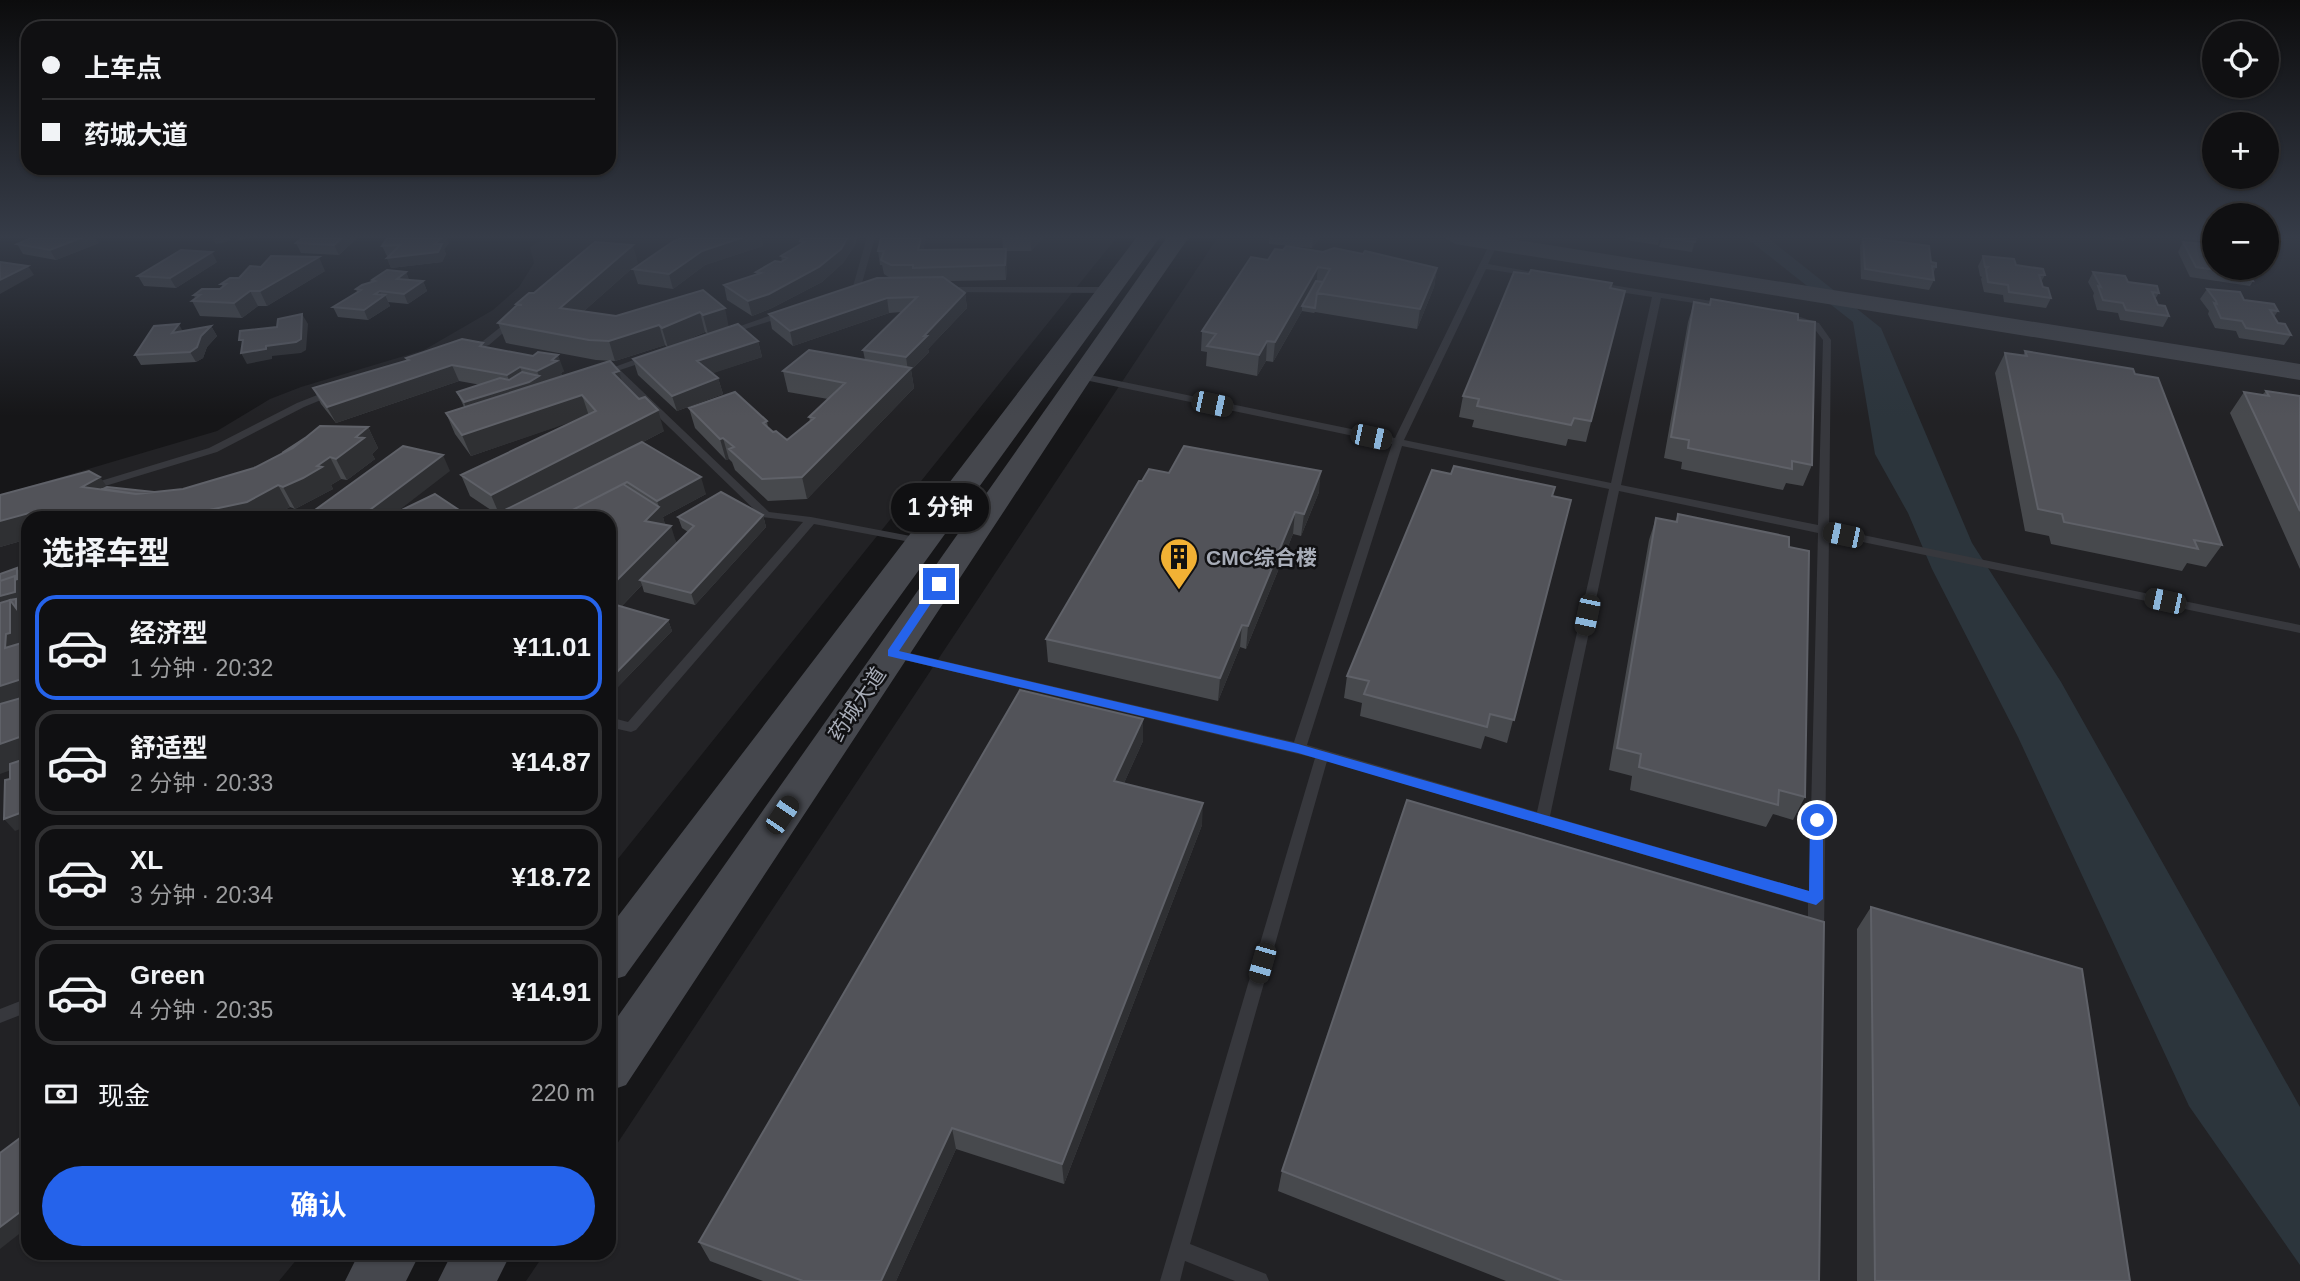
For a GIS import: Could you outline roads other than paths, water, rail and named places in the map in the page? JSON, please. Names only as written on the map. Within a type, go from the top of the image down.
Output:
[{"type":"main road","name":"药城大道","points":[[616,953],[1105,297]]},
{"type":"main road","name":"药城大道","points":[[616,1059],[1136,297]]},
{"type":"main road","points":[[1824,297],[2300,372]]},
{"type":"main road","points":[[372,1281],[388,1260]]},
{"type":"main road","points":[[465,1281],[479,1260]]},
{"type":"lane","points":[[1298,748],[1398,442],[1468,297]]},
{"type":"lane","points":[[1542,819],[1657,297]]},
{"type":"lane","points":[[1668,297],[1736,308]]},
{"type":"lane","points":[[460,351],[486,343],[524,310]]},
{"type":"lane","points":[[716,335],[793,310]]},
{"type":"lane","points":[[1789,317],[1816,325],[1827,340],[1821,530],[1816,953]]},
{"type":"lane","points":[[665,352],[614,369],[766,515],[811,520],[923,542]]},
{"type":"lane","points":[[1080,376],[2300,629]]},
{"type":"lane","points":[[80,490],[214,449],[263,427],[303,402],[342,389]]},
{"type":"lane","points":[[616,724],[631,727],[811,520]]},
{"type":"lane","points":[[892,653],[1298,748],[1816,899]]},
{"type":"lane","points":[[1170,1281],[1322,755]]},
{"type":"lane","points":[[0,1016],[21,1008]]},
{"type":"lane","points":[[1180,1249],[1259,1281]]},
{"type":"place","name":"CMC综合楼","points":[[1179,591]]}]
